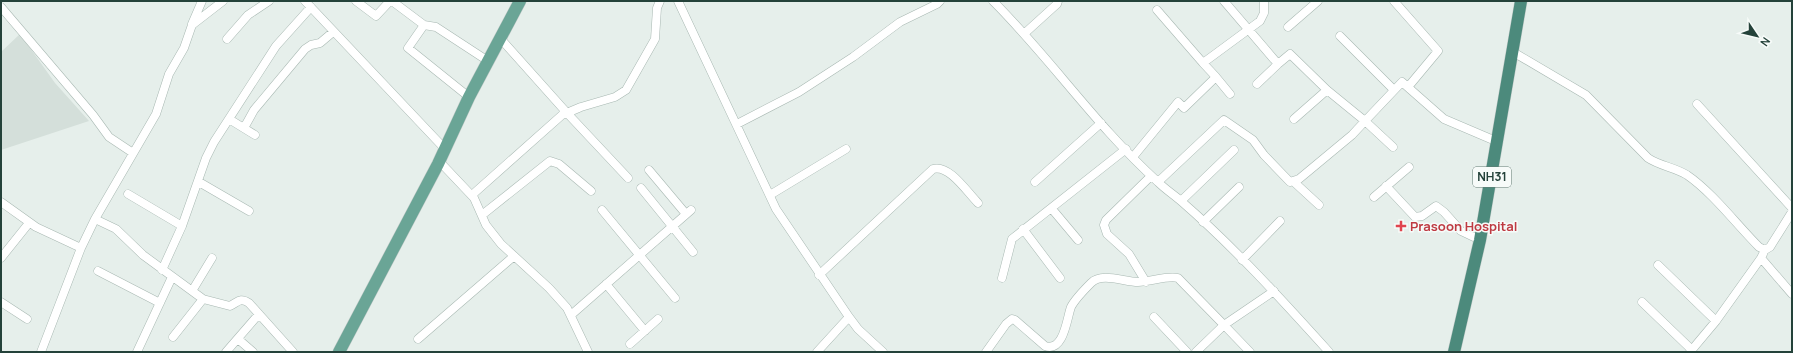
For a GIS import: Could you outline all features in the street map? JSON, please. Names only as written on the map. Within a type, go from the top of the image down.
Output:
[{"type":"highway","name":"NH31","points":[[1454,352],[1480,240],[1521,1]]},
{"type":"main road","points":[[339,352],[439,161],[469,96],[520,1]]},
{"type":"street","points":[[41,352],[81,248],[94,219],[159,107],[169,74],[184,48],[202,1]]},
{"type":"street","points":[[192,26],[223,1]]},
{"type":"street","points":[[227,39],[248,15],[269,1]]},
{"type":"street","points":[[356,1],[376,16],[391,1],[424,25],[436,27],[488,61]]},
{"type":"street","points":[[472,195],[562,115],[615,97],[626,90],[655,39],[657,8],[660,1]]},
{"type":"street","points":[[678,1],[776,209],[819,275],[849,317],[858,329],[882,352]]},
{"type":"street","points":[[736,124],[799,92],[852,57],[900,22],[937,4],[940,1]]},
{"type":"street","points":[[993,1],[1025,33],[1101,124],[1151,176],[1203,222],[1274,291],[1329,352]]},
{"type":"street","points":[[1025,33],[1058,4],[1058,1]]},
{"type":"street","points":[[1224,1],[1278,64]]},
{"type":"street","points":[[1203,63],[1262,17],[1264,13],[1264,1]]},
{"type":"street","points":[[1288,28],[1318,1]]},
{"type":"street","points":[[1394,1],[1438,51],[1408,87]]},
{"type":"street","points":[[162,270],[182,226],[209,151],[276,46],[308,4],[445,149]]},
{"type":"street","points":[[1,7],[93,115],[109,136],[133,153]]},
{"type":"street","points":[[1157,10],[1230,94]]},
{"type":"street","points":[[424,25],[408,48],[469,96]]},
{"type":"street","points":[[244,128],[254,110],[305,49],[311,44],[320,43],[333,32]]},
{"type":"street","points":[[1340,36],[1394,90]]},
{"type":"street","points":[[500,38],[628,178]]},
{"type":"street","points":[[1513,52],[1586,95],[1648,158],[1656,163],[1673,167],[1695,182],[1759,247],[1765,250]]},
{"type":"street","points":[[1257,84],[1290,54],[1327,90],[1365,121],[1393,147]]},
{"type":"street","points":[[1133,157],[1178,102],[1184,108],[1216,77]]},
{"type":"street","points":[[1294,182],[1342,144],[1402,82],[1444,119],[1498,142]]},
{"type":"street","points":[[1294,120],[1327,90]]},
{"type":"street","points":[[1697,104],[1792,208]]},
{"type":"street","points":[[229,119],[255,135]]},
{"type":"street","points":[[1158,182],[1224,120],[1252,140],[1286,180],[1294,182],[1319,205]]},
{"type":"street","points":[[1035,182],[1101,124]]},
{"type":"street","points":[[770,195],[846,149]]},
{"type":"street","points":[[1002,278],[1009,244],[1012,239],[1052,209],[1126,149]]},
{"type":"street","points":[[1181,202],[1234,150]]},
{"type":"street","points":[[439,161],[472,195],[493,234],[514,256],[550,288],[570,315],[588,352]]},
{"type":"street","points":[[482,215],[550,161],[559,164],[592,191]]},
{"type":"street","points":[[1374,197],[1409,167]]},
{"type":"street","points":[[819,275],[933,168],[943,168],[949,172],[978,203]]},
{"type":"street","points":[[570,315],[688,212],[649,170]]},
{"type":"street","points":[[1146,282],[1129,254],[1107,234],[1104,225],[1106,220],[1151,176]]},
{"type":"street","points":[[199,182],[249,211]]},
{"type":"street","points":[[1386,186],[1415,217],[1422,216],[1436,206],[1444,212],[1461,231],[1480,240]]},
{"type":"street","points":[[1203,222],[1239,187]]},
{"type":"street","points":[[641,188],[693,252]]},
{"type":"street","points":[[128,194],[182,226]]},
{"type":"street","points":[[1,202],[29,223],[81,248]]},
{"type":"street","points":[[1052,209],[1078,240]]},
{"type":"street","points":[[602,210],[675,298]]},
{"type":"street","points":[[1642,302],[1691,351],[1716,321],[1761,258],[1765,250],[1770,247],[1792,212]]},
{"type":"street","points":[[94,219],[116,229],[142,255],[203,299],[230,306],[239,300],[244,300],[249,303],[293,352]]},
{"type":"street","points":[[1242,260],[1280,220]]},
{"type":"street","points":[[1,258],[29,223]]},
{"type":"street","points":[[1023,230],[1060,278]]},
{"type":"street","points":[[418,339],[514,256]]},
{"type":"street","points":[[192,291],[212,258]]},
{"type":"street","points":[[1761,258],[1792,294]]},
{"type":"street","points":[[1658,265],[1716,321]]},
{"type":"street","points":[[98,271],[160,303]]},
{"type":"street","points":[[137,352],[172,277]]},
{"type":"street","points":[[986,352],[1006,324],[1012,319],[1045,346],[1051,347],[1065,331],[1068,314],[1074,303],[1096,280],[1108,278],[1146,282],[1178,278],[1250,352]]},
{"type":"street","points":[[606,284],[645,331]]},
{"type":"street","points":[[1196,352],[1224,325],[1274,291]]},
{"type":"street","points":[[173,336],[203,299]]},
{"type":"street","points":[[1,302],[27,319]]},
{"type":"street","points":[[226,352],[259,314]]},
{"type":"street","points":[[817,352],[849,317]]},
{"type":"street","points":[[1154,317],[1187,352]]},
{"type":"street","points":[[630,344],[658,319]]},
{"type":"street","points":[[238,339],[253,352]]},
{"type":"shaded area","points":[[20,34],[55,83],[89,121],[1,150],[1,52]]},
{"type":"place","name":"Prasoon Hospital","points":[[1401,226]]}]
